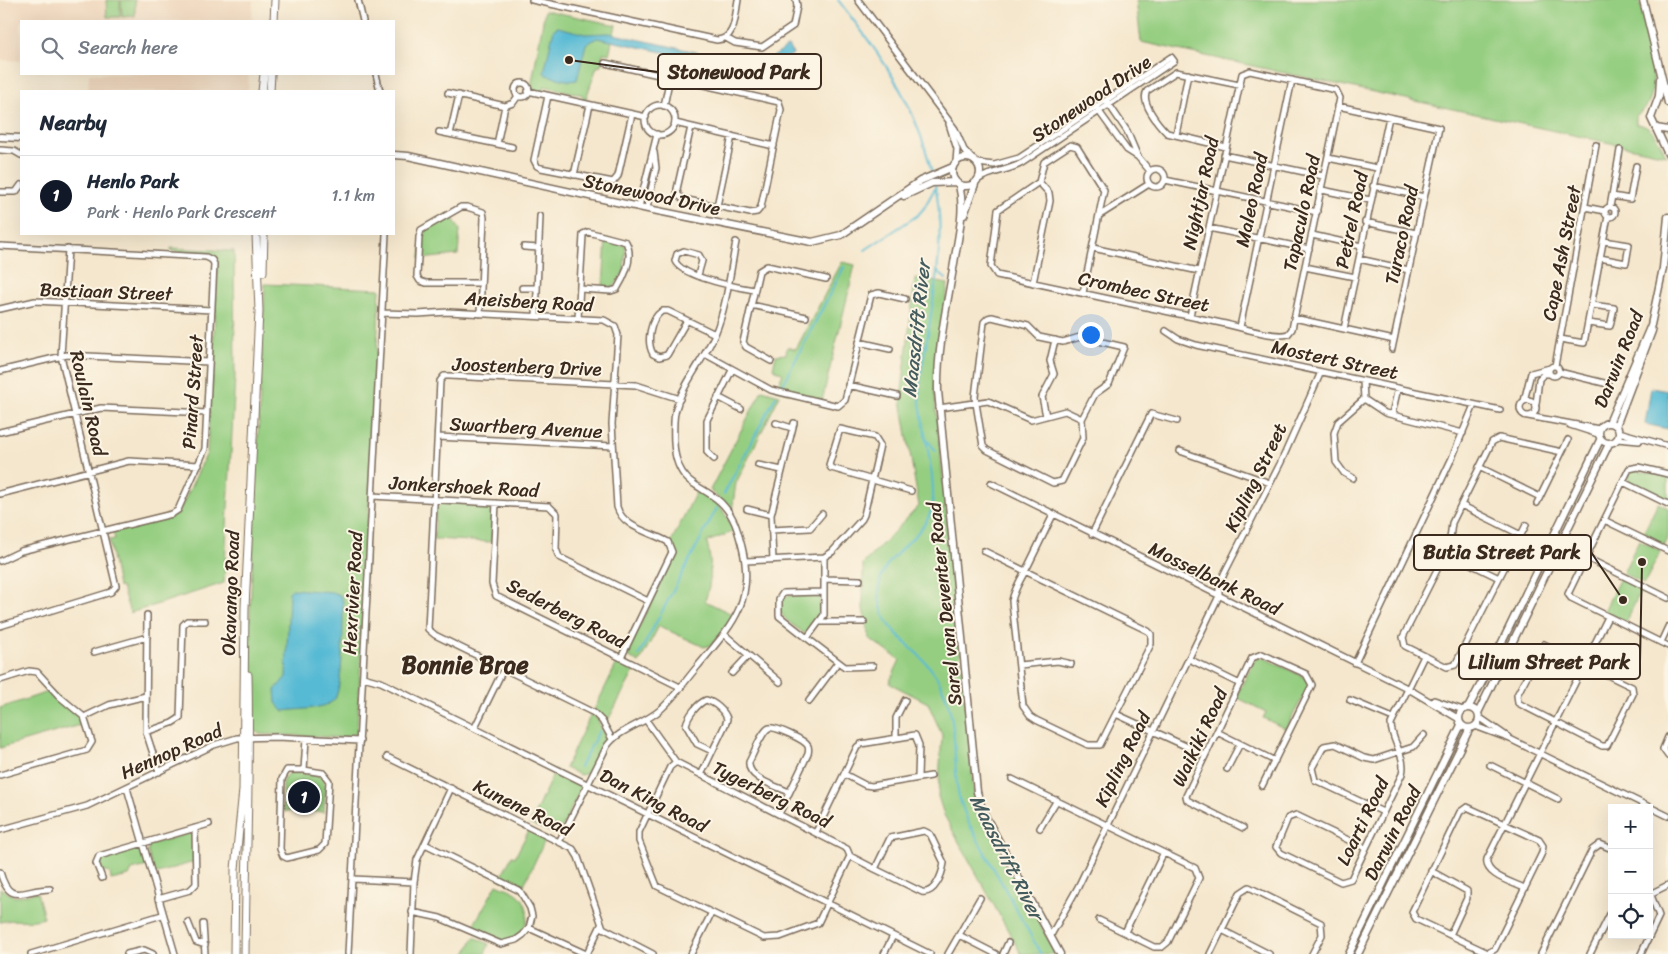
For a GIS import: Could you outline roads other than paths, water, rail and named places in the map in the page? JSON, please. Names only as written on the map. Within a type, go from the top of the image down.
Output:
[{"type":"main road","points":[[273,20],[275,0]]},
{"type":"main road","points":[[262,90],[264,75]]},
{"type":"main road","points":[[270,90],[271,75]]},
{"type":"main road","name":"Okavango Road","points":[[245,954],[248,533],[258,311],[256,235]]},
{"type":"main road","name":"Okavango Road","points":[[234,954],[235,869],[246,737],[249,581],[264,235]]},
{"type":"street","points":[[358,0],[363,20]]},
{"type":"street","points":[[534,0],[717,40],[726,38],[732,29],[738,0]]},
{"type":"street","points":[[726,38],[735,44],[762,47],[793,26],[797,6],[796,0]]},
{"type":"street","points":[[858,0],[955,129],[964,150],[975,161],[980,171],[977,181],[968,186],[957,183],[952,176],[957,149],[947,119]]},
{"type":"street","points":[[1643,0],[1668,104],[1655,108]]},
{"type":"street","name":"Stonewood Drive","points":[[975,161],[988,165],[1011,162],[1108,103],[1174,61],[1171,57],[1108,103]]},
{"type":"street","points":[[605,63],[779,102],[782,110],[759,211],[752,214],[683,199],[677,193],[691,126]]},
{"type":"street","points":[[1660,68],[1659,96],[1651,118],[1668,154]]},
{"type":"street","name":"Nightjar Road","points":[[1190,316],[1240,76],[1250,71],[1292,80]]},
{"type":"street","points":[[1226,147],[1176,135],[1165,130],[1145,102],[1144,95],[1172,73],[1188,74],[1239,85]]},
{"type":"street","points":[[1176,135],[1188,74]]},
{"type":"street","points":[[376,75],[380,90]]},
{"type":"street","points":[[664,106],[670,77]]},
{"type":"street","name":"Tapaculo Road","points":[[1288,334],[1294,318],[1340,98],[1334,89],[1292,80]]},
{"type":"street","name":"Maleo Road","points":[[1240,327],[1292,80]]},
{"type":"street","points":[[518,96],[515,90],[518,84],[525,84],[528,92]]},
{"type":"street","points":[[528,92],[646,117]]},
{"type":"street","points":[[518,96],[523,97],[528,92]]},
{"type":"street","points":[[448,93],[505,106],[514,103],[518,96]]},
{"type":"street","points":[[450,134],[459,95]]},
{"type":"street","points":[[548,96],[535,162],[541,168],[609,183],[616,180],[632,114]]},
{"type":"street","points":[[1108,103],[1127,131],[1138,157],[1150,171]]},
{"type":"street","points":[[574,175],[590,105]]},
{"type":"street","points":[[497,144],[505,106]]},
{"type":"street","points":[[664,106],[673,112],[675,123],[668,132],[657,134],[648,128],[646,117],[652,108],[664,106]]},
{"type":"street","points":[[1338,106],[1389,117]]},
{"type":"street","points":[[1098,109],[1126,150],[1138,157]]},
{"type":"street","name":"Stonewood Drive","points":[[977,181],[991,172],[1014,167],[1022,163],[1098,109]]},
{"type":"street","name":"Turaco Road","points":[[1389,117],[1439,128],[1392,349]]},
{"type":"street","name":"Petrel Road","points":[[1344,329],[1365,222],[1389,117]]},
{"type":"street","points":[[675,123],[774,146]]},
{"type":"street","points":[[1656,128],[1668,130]]},
{"type":"street","points":[[439,132],[512,148]]},
{"type":"street","points":[[639,207],[657,134]]},
{"type":"street","points":[[717,206],[732,136]]},
{"type":"street","points":[[0,137],[20,138]]},
{"type":"street","points":[[1033,283],[1050,202],[1049,193],[1039,182],[1044,162],[1068,146],[1077,147],[1104,188],[1083,294]]},
{"type":"street","name":"Cape Ash Street","points":[[1536,406],[1539,379],[1552,369],[1560,339],[1596,146]]},
{"type":"street","points":[[0,150],[14,151],[20,154]]},
{"type":"street","points":[[1560,339],[1584,343],[1620,150]]},
{"type":"street","points":[[646,208],[656,168],[654,151]]},
{"type":"street","name":"Stonewood Drive","points":[[395,155],[408,156],[639,207],[812,242],[841,235],[927,182],[940,178],[954,165]]},
{"type":"street","points":[[1224,155],[1323,176]]},
{"type":"street","points":[[954,165],[965,158],[975,161]]},
{"type":"street","points":[[1328,158],[1377,168]]},
{"type":"street","points":[[1612,196],[1630,199],[1636,166]]},
{"type":"street","points":[[1160,170],[1164,174],[1165,180],[1160,187],[1156,188],[1149,184],[1147,178],[1150,171],[1160,170]]},
{"type":"street","name":"Stonewood Drive","points":[[940,178],[957,183]]},
{"type":"street","points":[[1165,180],[1317,212]]},
{"type":"street","name":"Sarel van Deventer Road","points":[[959,233],[967,200],[977,181]]},
{"type":"street","name":"Crombec Street","points":[[1039,182],[998,210],[991,266],[994,273],[1240,327],[1281,335],[1288,334]]},
{"type":"street","name":"Sarel van Deventer Road","points":[[957,183],[962,200],[959,233],[938,383],[978,798],[983,812],[1060,954]]},
{"type":"street","points":[[1100,215],[1149,184]]},
{"type":"street","points":[[0,192],[16,192],[20,186]]},
{"type":"street","points":[[1373,186],[1424,197]]},
{"type":"street","points":[[1322,190],[1370,200]]},
{"type":"street","points":[[480,314],[484,218],[481,211],[461,207],[421,230],[417,276],[420,281],[426,283],[446,281],[481,283]]},
{"type":"street","points":[[1584,207],[1607,214],[1615,214],[1614,208],[1610,207]]},
{"type":"street","points":[[536,316],[540,216]]},
{"type":"street","name":"Darwin Road","points":[[1609,423],[1651,325],[1663,268],[1668,217]]},
{"type":"street","points":[[1365,222],[1416,233]]},
{"type":"street","points":[[1208,228],[1309,249]]},
{"type":"street","points":[[578,319],[583,234],[587,232],[626,242],[628,248],[627,269],[617,289],[611,291],[580,289]]},
{"type":"street","name":"Hexrivier Road","points":[[348,954],[386,235]]},
{"type":"street","points":[[1312,235],[1361,246]]},
{"type":"street","points":[[1600,258],[1626,263],[1629,245],[1604,241]]},
{"type":"street","points":[[559,842],[612,739],[646,720],[666,704],[724,634],[735,619],[744,598],[747,574],[746,561],[738,531],[731,515],[718,499],[690,482],[678,464],[674,424],[680,399],[715,334],[736,242]]},
{"type":"street","points":[[0,246],[68,249]]},
{"type":"street","points":[[524,247],[539,248]]},
{"type":"street","points":[[1093,248],[1199,270]]},
{"type":"street","name":"Pinard Street","points":[[0,561],[21,551],[176,512],[205,449],[214,264],[212,260],[206,257],[68,249]]},
{"type":"street","name":"Roulain Road","points":[[0,626],[113,591],[116,582],[61,356],[68,249]]},
{"type":"street","points":[[698,275],[702,262],[699,256],[684,251],[677,254],[674,261],[677,266],[698,275],[727,285],[754,290]]},
{"type":"street","name":"Darwin Road","points":[[1616,426],[1649,345],[1668,254]]},
{"type":"street","points":[[1359,259],[1409,270]]},
{"type":"street","points":[[771,362],[744,344],[759,271],[767,266],[826,279]]},
{"type":"street","points":[[1305,267],[1355,278]]},
{"type":"street","points":[[522,288],[537,288]]},
{"type":"street","points":[[705,354],[771,390],[835,406],[845,400],[871,295],[879,293],[905,299]]},
{"type":"street","name":"Bastiaan Street","points":[[0,309],[36,301],[212,310]]},
{"type":"street","points":[[1588,323],[1610,326],[1614,308],[1592,304]]},
{"type":"street","points":[[751,305],[806,317]]},
{"type":"street","points":[[686,322],[666,355],[659,357],[652,354],[650,347],[651,327],[658,314],[668,311],[686,322],[715,334]]},
{"type":"street","name":"Aneisberg Road","points":[[382,313],[480,314],[607,320],[617,328],[615,384]]},
{"type":"street","points":[[992,317],[1028,326],[1039,337],[1066,342],[1080,336],[1124,347],[1109,384],[1092,398],[1082,418],[1083,438],[1062,481],[1056,484],[985,449],[976,403],[986,319],[992,317]]},
{"type":"street","points":[[1294,318],[1394,340]]},
{"type":"street","name":"Mostert Street","points":[[1166,331],[1178,339],[1196,345],[1500,410]]},
{"type":"street","points":[[1046,416],[1042,399],[1054,374],[1050,362],[1055,340]]},
{"type":"street","points":[[859,342],[890,349]]},
{"type":"street","points":[[0,371],[61,356],[209,362]]},
{"type":"street","points":[[1552,369],[1556,375],[1559,372]]},
{"type":"street","points":[[1608,384],[1552,369],[1531,373],[1524,401],[1520,408],[1523,414],[1528,416],[1599,434],[1609,444]]},
{"type":"street","points":[[714,459],[707,452],[706,426],[708,415],[732,370]]},
{"type":"street","name":"Kipling Street","points":[[1219,596],[1219,585],[1224,574],[1270,484],[1321,372]]},
{"type":"street","name":"Joostenberg Drive","points":[[612,739],[602,721],[594,713],[435,635],[428,629],[440,383],[444,376],[615,384],[613,446],[617,507],[621,516],[628,522],[665,540],[671,549],[671,555],[621,658]]},
{"type":"street","points":[[1363,381],[1364,399],[1377,409],[1463,434]]},
{"type":"street","points":[[615,384],[636,385],[680,399]]},
{"type":"street","points":[[848,385],[897,396]]},
{"type":"street","points":[[1392,414],[1398,388]]},
{"type":"street","points":[[718,397],[741,409]]},
{"type":"street","points":[[1353,478],[1344,473],[1336,462],[1334,433],[1338,422],[1364,399]]},
{"type":"street","points":[[1524,401],[1531,400],[1544,419]]},
{"type":"street","points":[[939,408],[992,402],[1031,420],[1065,411],[1082,418]]},
{"type":"street","points":[[1355,663],[1463,434],[1474,405]]},
{"type":"street","points":[[1528,416],[1534,414],[1536,406]]},
{"type":"street","points":[[0,432],[106,407],[207,413]]},
{"type":"street","points":[[1092,534],[1151,414],[1177,421]]},
{"type":"street","points":[[773,560],[771,514],[793,426],[776,423]]},
{"type":"street","points":[[1466,709],[1483,681],[1599,434],[1609,423],[1616,426],[1618,436]]},
{"type":"street","points":[[746,561],[824,557],[832,552],[862,519],[872,479],[880,445],[875,437],[840,429],[830,467],[872,479],[911,491]]},
{"type":"street","points":[[1618,436],[1668,446]]},
{"type":"street","points":[[1479,715],[1609,444],[1618,436]]},
{"type":"street","name":"Swartberg Avenue","points":[[438,437],[613,446]]},
{"type":"street","points":[[1526,525],[1456,665],[1447,667],[1406,647],[1403,639],[1446,552],[1451,540],[1452,525],[1492,442],[1497,438],[1562,452]]},
{"type":"street","points":[[1479,467],[1539,500],[1568,440]]},
{"type":"street","points":[[1180,451],[1270,484]]},
{"type":"street","points":[[0,494],[134,461],[199,465]]},
{"type":"street","points":[[758,465],[782,470]]},
{"type":"street","points":[[1668,474],[1632,467],[1622,482],[1568,592],[1571,598],[1668,646]]},
{"type":"street","points":[[1622,482],[1668,504]]},
{"type":"street","name":"Mosselbank Road","points":[[991,483],[1408,688],[1427,698],[1460,722]]},
{"type":"street","name":"Jonkershoek Road","points":[[372,496],[552,508],[558,517],[556,549],[559,557],[648,601]]},
{"type":"street","name":"Sederberg Road","points":[[496,503],[492,584],[495,594],[680,687]]},
{"type":"street","points":[[1461,505],[1521,535]]},
{"type":"street","points":[[747,509],[771,514]]},
{"type":"street","points":[[771,530],[810,528],[822,514]]},
{"type":"street","points":[[984,551],[1025,571],[1151,634],[1151,644],[1103,742],[1097,746],[1088,745],[1036,720],[1030,716],[1023,706],[1012,601],[1014,593],[1025,571],[1053,515]]},
{"type":"street","points":[[1604,520],[1668,551]]},
{"type":"street","points":[[1446,552],[1498,578]]},
{"type":"street","points":[[807,638],[820,622],[824,610],[824,557]]},
{"type":"street","points":[[1586,557],[1668,598]]},
{"type":"street","points":[[824,579],[860,580]]},
{"type":"street","points":[[823,592],[786,592],[779,599],[778,611],[782,620],[838,662],[849,668],[873,666]]},
{"type":"street","name":"Kipling Road","points":[[1051,935],[1078,887],[1219,596]]},
{"type":"street","points":[[147,615],[146,732],[158,772]]},
{"type":"street","points":[[1524,888],[1490,871],[1486,865],[1487,859],[1608,617]]},
{"type":"street","points":[[146,732],[172,723],[180,718],[183,626],[187,621],[204,621]]},
{"type":"street","points":[[820,622],[864,622]]},
{"type":"street","points":[[1660,642],[1668,627]]},
{"type":"street","points":[[724,634],[780,682]]},
{"type":"street","points":[[94,652],[147,637]]},
{"type":"street","points":[[1546,644],[1629,684],[1633,688],[1633,694],[1608,745],[1602,746],[1556,724],[1520,706],[1517,701],[1517,695],[1542,645],[1546,644]]},
{"type":"street","points":[[1240,684],[1252,658],[1258,654],[1274,658],[1306,674],[1311,679],[1311,689],[1262,786]]},
{"type":"street","points":[[732,673],[748,656]]},
{"type":"street","points":[[1350,700],[1393,718],[1424,656]]},
{"type":"street","name":"Waikiki Road","points":[[1189,659],[1240,684],[1186,795],[1187,800],[1243,828]]},
{"type":"street","points":[[1019,665],[1058,661],[1072,664]]},
{"type":"street","points":[[809,701],[838,662]]},
{"type":"street","points":[[474,727],[504,668]]},
{"type":"street","points":[[0,680],[36,671],[56,693],[84,717],[92,740],[89,749],[0,775]]},
{"type":"street","name":"Dan King Road","points":[[363,677],[381,682],[474,727],[588,783],[647,815],[930,954]]},
{"type":"street","points":[[84,717],[109,705],[146,696]]},
{"type":"street","name":"Mosselbank Road","points":[[1427,698],[1466,709]]},
{"type":"street","points":[[701,775],[712,751],[727,717],[712,702],[706,700],[688,718],[686,725],[697,744],[712,751]]},
{"type":"street","points":[[896,737],[896,718],[905,700]]},
{"type":"street","points":[[1466,709],[1473,709],[1510,739]]},
{"type":"street","name":"Darwin Road","points":[[1349,954],[1466,709]]},
{"type":"street","points":[[1116,714],[1206,755]]},
{"type":"street","name":"Darwin Road","points":[[1358,954],[1479,715]]},
{"type":"street","name":"Loarti Road","points":[[1366,848],[1299,816],[1288,818],[1276,842],[1277,850],[1340,882],[1347,882],[1350,879],[1366,848],[1403,770],[1391,728],[1393,718]]},
{"type":"street","name":"Tygerberg Road","points":[[646,720],[676,762],[846,847],[850,856],[875,868]]},
{"type":"street","points":[[1460,722],[1510,739],[1668,816]]},
{"type":"street","points":[[779,814],[808,754],[808,746],[804,742],[776,728],[769,728],[764,731],[749,762],[749,768],[754,775],[789,792]]},
{"type":"street","points":[[1217,732],[1275,761]]},
{"type":"street","points":[[816,832],[859,745],[910,734],[918,737],[918,777]]},
{"type":"street","points":[[1383,812],[1315,780],[1312,771],[1324,746],[1329,743],[1370,760],[1399,752],[1418,744],[1424,735]]},
{"type":"street","name":"Hennop Road","points":[[0,830],[87,806],[214,745],[246,737],[360,741]]},
{"type":"street","points":[[1668,737],[1663,749],[1668,756]]},
{"type":"street","points":[[304,770],[306,739]]},
{"type":"street","points":[[1227,769],[1240,744]]},
{"type":"street","name":"Kunene Road","points":[[387,756],[570,847],[577,854],[601,925]]},
{"type":"street","points":[[676,762],[670,767],[640,829],[639,838],[657,886],[758,936],[772,939],[815,924],[822,917],[850,856]]},
{"type":"street","points":[[1490,765],[1558,799]]},
{"type":"street","points":[[287,770],[304,770],[323,773],[328,781],[325,844],[319,850],[287,858],[283,856],[280,849],[282,779],[287,770]]},
{"type":"street","points":[[844,774],[872,786],[931,776]]},
{"type":"street","points":[[1012,779],[1195,868],[1199,875],[1168,942],[1160,948],[1154,947],[1099,920]]},
{"type":"street","points":[[127,788],[162,915],[175,954]]},
{"type":"street","points":[[411,954],[412,912],[417,860],[451,788]]},
{"type":"street","points":[[1040,828],[1057,800]]},
{"type":"street","points":[[1463,808],[1472,808],[1539,840],[1543,846],[1542,853],[1492,951],[1485,952],[1416,919],[1412,915],[1412,908],[1431,871],[1463,808]]},
{"type":"street","points":[[102,878],[96,866],[98,857],[209,824]]},
{"type":"street","points":[[158,899],[190,890],[196,884],[196,828]]},
{"type":"street","points":[[924,831],[930,834],[944,863],[933,890],[928,893],[922,892],[875,868],[890,838],[924,831]]},
{"type":"street","points":[[412,912],[440,918],[495,943],[516,940],[529,928],[532,916],[530,908],[520,891],[425,844]]},
{"type":"street","points":[[1541,954],[1592,850],[1600,844],[1610,849]]},
{"type":"street","points":[[1125,932],[1163,854]]},
{"type":"street","points":[[1431,871],[1467,891],[1467,898],[1450,935]]},
{"type":"street","points":[[0,872],[2,884],[14,894],[50,889]]},
{"type":"street","points":[[352,879],[414,882]]},
{"type":"street","points":[[1653,891],[1668,885]]},
{"type":"street","points":[[1210,954],[1240,893],[1246,888],[1253,888],[1321,923],[1322,934],[1312,954]]},
{"type":"street","points":[[1640,954],[1659,916],[1651,894]]},
{"type":"street","points":[[948,954],[980,898]]},
{"type":"street","points":[[691,954],[711,914]]},
{"type":"street","points":[[31,954],[162,915]]},
{"type":"street","points":[[1590,954],[1608,918]]},
{"type":"street","points":[[188,922],[196,942],[205,945]]},
{"type":"street","points":[[204,924],[205,954]]},
{"type":"street","points":[[529,928],[587,954],[601,925],[605,930],[653,954]]},
{"type":"street","points":[[1222,930],[1269,954]]},
{"type":"street","points":[[959,935],[996,954]]},
{"type":"street","points":[[884,954],[893,936]]},
{"type":"street","points":[[1003,954],[1008,943]]},
{"type":"street","points":[[127,954],[144,950],[153,954]]},
{"type":"water","points":[[558,27],[585,34],[609,33],[751,64],[769,60],[788,46],[793,54],[769,71],[760,73],[597,38],[586,44],[577,80],[570,81],[546,75],[544,72],[554,29]]},
{"type":"water","points":[[1651,388],[1668,391],[1668,429],[1645,424]]},
{"type":"water","points":[[292,589],[332,592],[340,595],[343,601],[341,670],[337,695],[333,701],[316,708],[283,711],[276,703],[275,690],[286,677],[289,592]]},
{"type":"waterway","name":"Maasdrift River","points":[[838,0],[883,61],[906,101],[925,147],[932,173]]},
{"type":"waterway","name":"Maasdrift River","points":[[935,185],[940,223],[938,262],[920,386],[920,402],[933,484],[932,507],[928,519],[921,529],[893,557],[886,567],[881,578],[879,591],[881,606],[885,618],[892,628],[928,665],[943,690],[951,717],[957,786],[961,804],[968,822],[1041,954]]},
{"type":"waterway","points":[[865,250],[918,215],[935,188]]},
{"type":"waterway","points":[[782,386],[844,267]]},
{"type":"waterway","points":[[937,271],[946,279]]},
{"type":"waterway","points":[[724,494],[776,396]]},
{"type":"waterway","points":[[927,440],[936,451]]},
{"type":"waterway","points":[[639,655],[717,508]]},
{"type":"waterway","points":[[580,767],[599,731]]},
{"type":"place","name":"Stonewood Park","points":[[569,60]]},
{"type":"place","name":"Lilium Street Park","points":[[1642,562]]},
{"type":"place","name":"Butia Street Park","points":[[1623,600]]},
{"type":"place","name":"Henlo Park","points":[[304,797]]},
{"type":"district","name":"Bonnie Brae","points":[[465,665]]}]
